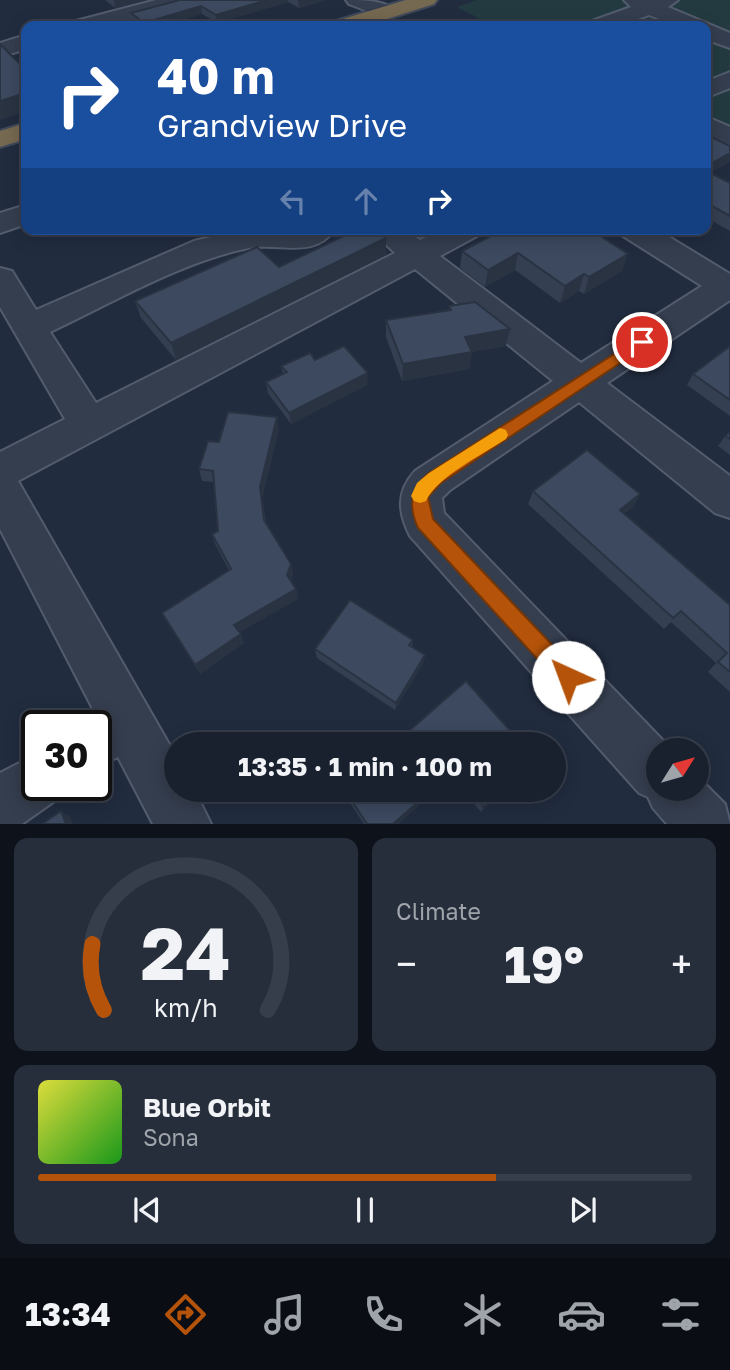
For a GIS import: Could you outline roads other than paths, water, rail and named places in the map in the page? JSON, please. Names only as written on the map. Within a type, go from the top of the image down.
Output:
[{"type":"highway","points":[[358,21],[400,6],[427,0]]},
{"type":"highway","points":[[0,139],[21,133]]},
{"type":"street","points":[[356,0],[400,6]]},
{"type":"street","points":[[610,21],[650,2],[686,21]]},
{"type":"street","points":[[119,21],[181,12]]},
{"type":"street","points":[[711,33],[730,41]]},
{"type":"street","points":[[0,50],[21,44]]},
{"type":"street","points":[[711,88],[730,79]]},
{"type":"street","points":[[711,127],[730,137]]},
{"type":"street","points":[[0,224],[21,216]]},
{"type":"street","points":[[30,327],[197,239],[254,237],[297,240],[307,235]]},
{"type":"street","points":[[393,235],[730,500]]},
{"type":"street","points":[[0,471],[455,235]]},
{"type":"street","points":[[644,235],[728,288],[435,478],[423,488],[419,507],[425,523],[677,803]]},
{"type":"street","points":[[0,279],[89,425]]},
{"type":"street","points":[[0,488],[101,710]]},
{"type":"street","points":[[112,732],[183,824]]},
{"type":"street","points":[[0,806],[21,792]]}]
